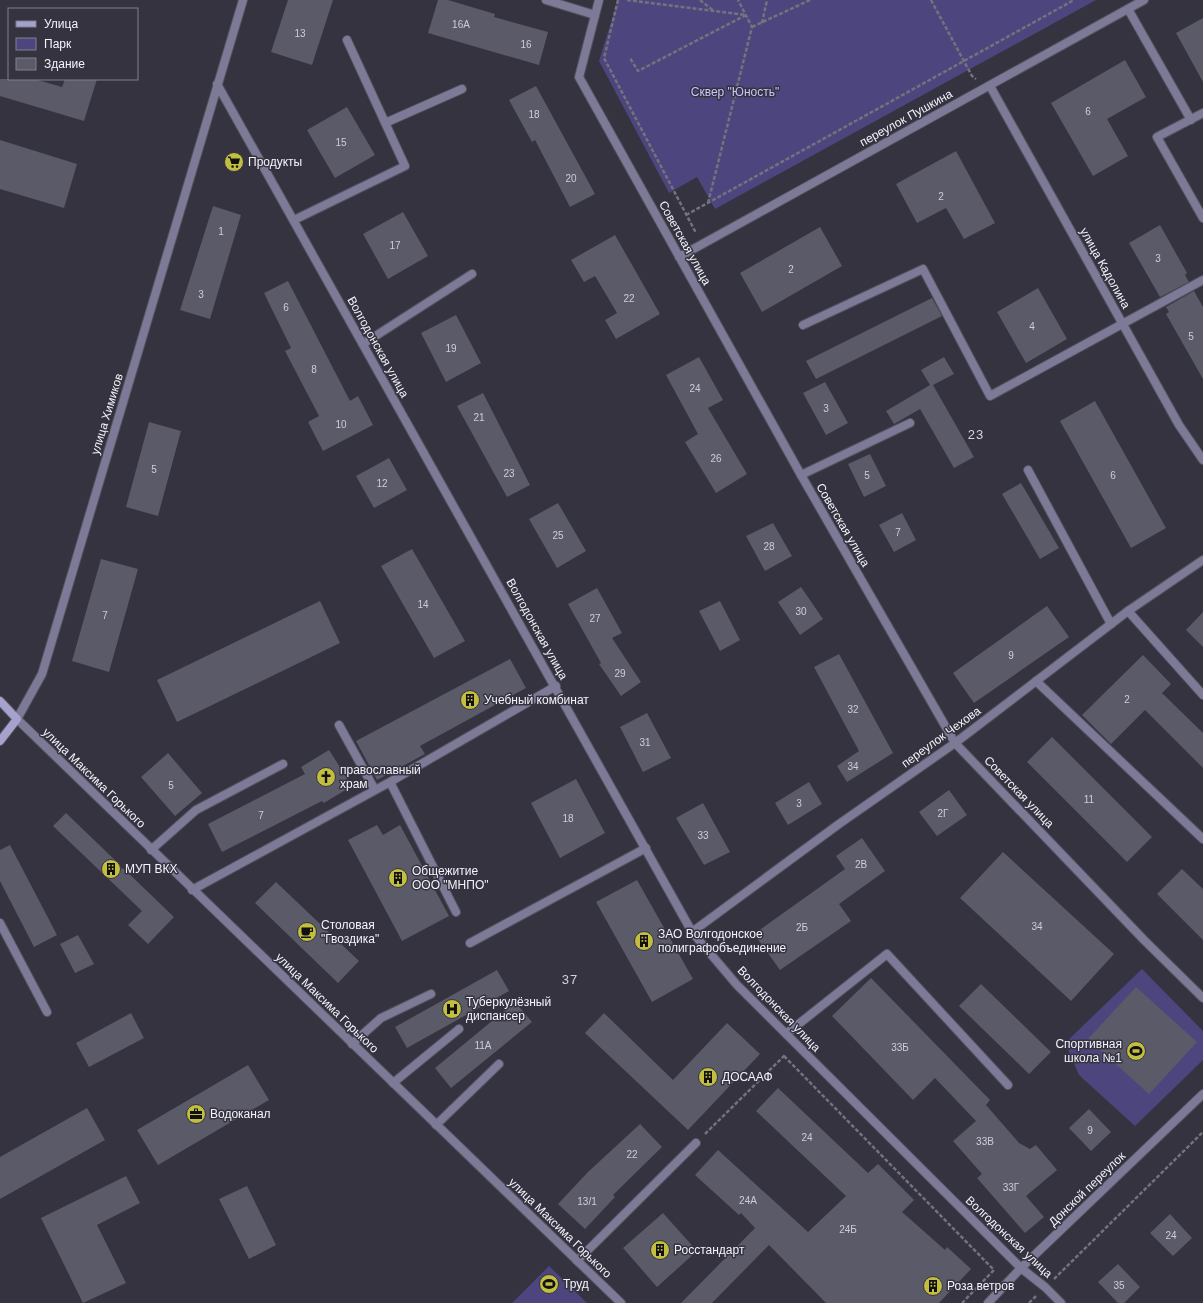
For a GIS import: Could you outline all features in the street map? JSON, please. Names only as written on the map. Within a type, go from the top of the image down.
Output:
[{"type":"main road","points":[[0,701],[17,719]]},
{"type":"main road","name":"улица Химиков","points":[[0,741],[17,719]]},
{"type":"street","points":[[217,84],[243,0]]},
{"type":"street","points":[[546,0],[596,15]]},
{"type":"street","name":"Советская улица","points":[[600,0],[579,77],[801,475],[955,743],[1144,940],[1203,998]]},
{"type":"street","name":"переулок Пушкина","points":[[679,257],[1144,0]]},
{"type":"street","points":[[1128,9],[1191,120]]},
{"type":"street","points":[[294,220],[405,166],[347,40]]},
{"type":"street","name":"Волгодонская улица","points":[[217,84],[556,686],[692,932],[737,985],[1021,1268],[1061,1303]]},
{"type":"street","name":"улица Химиков","points":[[17,719],[42,674],[217,84]]},
{"type":"street","name":"улица Кадолина","points":[[990,86],[1179,425],[1203,460]]},
{"type":"street","points":[[385,124],[462,89]]},
{"type":"street","points":[[1203,113],[1157,137],[1203,218]]},
{"type":"street","points":[[803,325],[923,269],[990,396],[1123,325],[1203,280]]},
{"type":"street","points":[[363,344],[472,274]]},
{"type":"street","points":[[801,475],[910,423]]},
{"type":"street","points":[[1028,470],[1111,624]]},
{"type":"street","name":"переулок Чехова","points":[[692,932],[840,824],[955,743],[1128,611],[1203,560]]},
{"type":"street","points":[[1128,611],[1203,695]]},
{"type":"street","points":[[1036,681],[1203,840]]},
{"type":"street","points":[[192,890],[390,782],[556,686]]},
{"type":"street","name":"улица Максима Горького","points":[[17,719],[192,890],[621,1303]]},
{"type":"street","points":[[339,725],[375,790]]},
{"type":"street","points":[[151,850],[196,810],[283,764]]},
{"type":"street","points":[[390,782],[456,912]]},
{"type":"street","points":[[470,943],[646,848]]},
{"type":"street","points":[[0,923],[47,1012]]},
{"type":"street","points":[[786,1034],[887,954],[1008,1085]]},
{"type":"street","points":[[352,1044],[380,1018],[431,994]]},
{"type":"street","points":[[393,1083],[459,1029]]},
{"type":"street","points":[[436,1125],[499,1064]]},
{"type":"street","name":"Донской переулок","points":[[988,1303],[1021,1268],[1203,1094]]},
{"type":"street","points":[[577,1261],[696,1143]]},
{"type":"path","points":[[618,0],[604,58],[701,244]]},
{"type":"path","points":[[627,0],[746,15]]},
{"type":"path","points":[[700,0],[714,11]]},
{"type":"path","points":[[708,204],[752,27],[738,0]]},
{"type":"path","points":[[762,23],[767,0]]},
{"type":"path","points":[[752,27],[810,0]]},
{"type":"path","points":[[930,0],[972,76],[990,86]]},
{"type":"path","points":[[686,215],[1074,0]]},
{"type":"path","points":[[630,58],[638,71],[746,15]]},
{"type":"path","points":[[696,1143],[796,1044]]},
{"type":"path","points":[[784,1056],[994,1270],[962,1303]]},
{"type":"path","points":[[1029,1303],[1203,1132]]},
{"type":"green space","name":"Сквер \"Юность\"","points":[[618,0],[1096,0],[715,209],[697,177],[669,193],[599,61]]},
{"type":"green space","name":"Спортивная школа №1","points":[[1142,969],[1203,1031],[1203,1060],[1135,1126],[1079,1075],[1065,1043]]},
{"type":"green space","name":"Труд","points":[[549,1266],[587,1303],[512,1303]]},
{"type":"building","points":[[288,0],[333,0],[312,65],[271,52]]},
{"type":"building","points":[[438,0],[448,0],[495,14],[494,17],[548,32],[539,65],[428,33]]},
{"type":"building","points":[[1203,18],[1203,82],[1176,33]]},
{"type":"building","points":[[1125,60],[1146,97],[1107,119],[1128,156],[1093,176],[1051,103]]},
{"type":"building","points":[[0,79],[38,80],[62,87],[65,80],[97,80],[84,121],[0,96]]},
{"type":"building","points":[[536,86],[595,194],[570,207],[535,140],[532,142],[509,100]]},
{"type":"building","points":[[347,107],[375,155],[335,178],[307,130]]},
{"type":"building","points":[[0,140],[77,164],[64,208],[0,189]]},
{"type":"building","points":[[956,151],[995,223],[964,239],[946,208],[917,223],[896,184]]},
{"type":"building","points":[[213,206],[241,215],[210,319],[180,310]]},
{"type":"building","points":[[403,212],[428,256],[388,279],[363,234]]},
{"type":"building","points":[[1160,225],[1187,273],[1185,275],[1189,282],[1160,297],[1129,243]]},
{"type":"building","points":[[820,227],[842,266],[762,312],[740,273]]},
{"type":"building","points":[[615,235],[660,314],[616,339],[605,320],[617,313],[595,276],[584,282],[571,260]]},
{"type":"building","points":[[288,281],[350,401],[358,396],[373,425],[323,451],[308,422],[319,416],[285,351],[291,348],[264,293]]},
{"type":"building","points":[[1038,288],[1067,339],[1026,363],[997,312]]},
{"type":"building","points":[[1194,291],[1203,307],[1203,379],[1166,314],[1169,312],[1166,307]]},
{"type":"building","points":[[932,298],[942,316],[816,379],[806,361]]},
{"type":"building","points":[[456,315],[481,363],[446,382],[421,333]]},
{"type":"building","points":[[699,357],[723,400],[708,408],[747,474],[716,493],[685,442],[698,434],[666,375]]},
{"type":"building","points":[[944,357],[954,374],[933,385],[974,457],[954,468],[920,409],[894,424],[886,411],[930,385],[921,370]]},
{"type":"building","points":[[825,382],[848,423],[826,435],[803,393]]},
{"type":"building","points":[[483,393],[530,485],[507,497],[457,406]]},
{"type":"building","points":[[1095,401],[1166,528],[1131,548],[1060,421]]},
{"type":"building","points":[[149,422],[181,431],[158,516],[126,507]]},
{"type":"building","points":[[870,454],[886,486],[864,497],[848,464]]},
{"type":"building","points":[[389,458],[407,490],[374,508],[356,476]]},
{"type":"building","points":[[1021,483],[1059,548],[1040,559],[1002,494]]},
{"type":"building","points":[[558,503],[586,551],[557,568],[529,519]]},
{"type":"building","points":[[902,513],[916,540],[894,552],[879,525]]},
{"type":"building","points":[[773,523],[792,556],[765,571],[746,536]]},
{"type":"building","points":[[412,549],[465,641],[434,658],[381,566]]},
{"type":"building","points":[[101,559],[138,569],[109,672],[72,661]]},
{"type":"building","points":[[801,587],[823,619],[800,635],[778,602]]},
{"type":"building","points":[[597,588],[622,633],[612,638],[641,682],[621,696],[599,664],[601,663],[568,604]]},
{"type":"building","points":[[320,601],[340,643],[177,722],[157,680]]},
{"type":"building","points":[[720,601],[740,640],[720,651],[699,611]]},
{"type":"building","points":[[1047,606],[1069,637],[974,703],[953,673]]},
{"type":"building","points":[[1203,612],[1203,647],[1186,630]]},
{"type":"building","points":[[839,654],[893,753],[847,782],[837,766],[859,751],[814,667]]},
{"type":"building","points":[[1143,655],[1171,684],[1162,693],[1203,733],[1203,768],[1145,710],[1111,744],[1082,715]]},
{"type":"building","points":[[510,659],[526,688],[420,746],[425,754],[377,780],[356,741]]},
{"type":"building","points":[[647,713],[671,758],[643,772],[620,727]]},
{"type":"building","points":[[1052,737],[1152,837],[1127,862],[1027,762]]},
{"type":"building","points":[[329,750],[352,786],[324,803],[322,801],[222,852],[208,824],[305,774],[301,767]]},
{"type":"building","points":[[168,753],[202,793],[175,816],[141,777]]},
{"type":"building","points":[[576,779],[605,833],[560,858],[531,803]]},
{"type":"building","points":[[809,782],[822,804],[788,825],[775,803]]},
{"type":"building","points":[[949,790],[967,815],[937,836],[919,812]]},
{"type":"building","points":[[703,803],[730,852],[704,865],[676,818]]},
{"type":"building","name":"МУП ВКХ","points":[[66,813],[117,862],[122,869],[123,868],[174,917],[148,944],[128,925],[142,911],[53,826]]},
{"type":"building","name":"Общежитие ООО \"МНПО\"","points":[[377,825],[383,835],[400,825],[449,916],[402,941],[348,840]]},
{"type":"building","points":[[862,838],[885,871],[839,904],[851,921],[780,970],[754,934],[845,869],[836,856]]},
{"type":"building","points":[[10,845],[57,935],[34,947],[0,881],[0,850]]},
{"type":"building","points":[[1003,852],[1114,954],[1071,1001],[960,898]]},
{"type":"building","points":[[1182,869],[1203,889],[1203,940],[1157,894]]},
{"type":"building","name":"ЗАО Волгодонское полиграфобъединение","points":[[637,880],[693,979],[652,1002],[596,902]]},
{"type":"building","name":"Столовая \"Гвоздика\"","points":[[276,882],[359,961],[338,983],[255,903]]},
{"type":"building","points":[[78,935],[94,964],[75,973],[60,944]]},
{"type":"building","name":"Туберкулёзный диспансер","points":[[497,970],[509,991],[407,1048],[395,1027]]},
{"type":"building","points":[[871,978],[990,1100],[986,1105],[1019,1143],[1030,1149],[1036,1145],[1057,1170],[1026,1196],[1044,1217],[1025,1233],[977,1178],[982,1174],[953,1141],[976,1121],[935,1078],[913,1100],[832,1016]]},
{"type":"building","points":[[981,984],[1051,1052],[1029,1074],[959,1006]]},
{"type":"building","points":[[1136,987],[1197,1042],[1149,1094],[1088,1039]]},
{"type":"building","points":[[515,1002],[532,1022],[451,1088],[435,1068]]},
{"type":"building","points":[[131,1013],[144,1038],[89,1067],[76,1043]]},
{"type":"building","name":"ДОСААФ","points":[[604,1013],[673,1080],[727,1023],[760,1054],[688,1130],[585,1033]]},
{"type":"building","points":[[248,1065],[269,1100],[158,1165],[137,1130]]},
{"type":"building","points":[[778,1088],[868,1173],[878,1164],[914,1200],[902,1212],[945,1250],[947,1247],[971,1269],[939,1303],[826,1303],[769,1245],[712,1303],[681,1303],[755,1228],[741,1213],[739,1215],[695,1175],[718,1150],[808,1232],[846,1196],[756,1111]]},
{"type":"building","points":[[87,1108],[105,1140],[0,1199],[0,1157]]},
{"type":"building","points":[[1089,1109],[1111,1132],[1091,1151],[1069,1128]]},
{"type":"building","points":[[640,1124],[662,1147],[613,1195],[615,1197],[585,1229],[558,1204],[588,1172]]},
{"type":"building","points":[[126,1176],[140,1203],[97,1225],[126,1283],[83,1303],[41,1218]]},
{"type":"building","points":[[247,1186],[276,1245],[249,1259],[219,1199]]},
{"type":"building","name":"Росстандарт","points":[[663,1213],[697,1251],[657,1287],[623,1248]]},
{"type":"building","points":[[1170,1214],[1192,1238],[1173,1256],[1150,1233]]},
{"type":"building","points":[[1118,1264],[1140,1287],[1124,1303],[1118,1303],[1098,1282]]},
{"type":"place","name":"Продукты","points":[[234,162]]},
{"type":"place","name":"Учебный комбинат","points":[[470,700]]},
{"type":"place","name":"православный храм","points":[[326,777]]},
{"type":"place","name":"МУП ВКХ","points":[[111,869]]},
{"type":"place","name":"Общежитие ООО \"МНПО\"","points":[[398,878]]},
{"type":"place","name":"Столовая \"Гвоздика\"","points":[[307,932]]},
{"type":"place","name":"ЗАО Волгодонское полиграфобъединение","points":[[644,941]]},
{"type":"place","name":"Туберкулёзный диспансер","points":[[452,1009]]},
{"type":"place","name":"Спортивная школа №1","points":[[1136,1051]]},
{"type":"place","name":"ДОСААФ","points":[[708,1077]]},
{"type":"place","name":"Водоканал","points":[[196,1114]]},
{"type":"place","name":"Росстандарт","points":[[660,1250]]},
{"type":"place","name":"Труд","points":[[549,1284]]},
{"type":"place","name":"Роза ветров","points":[[933,1286]]},
{"type":"district","name":"23","points":[[976,434]]},
{"type":"district","name":"37","points":[[570,979]]}]
